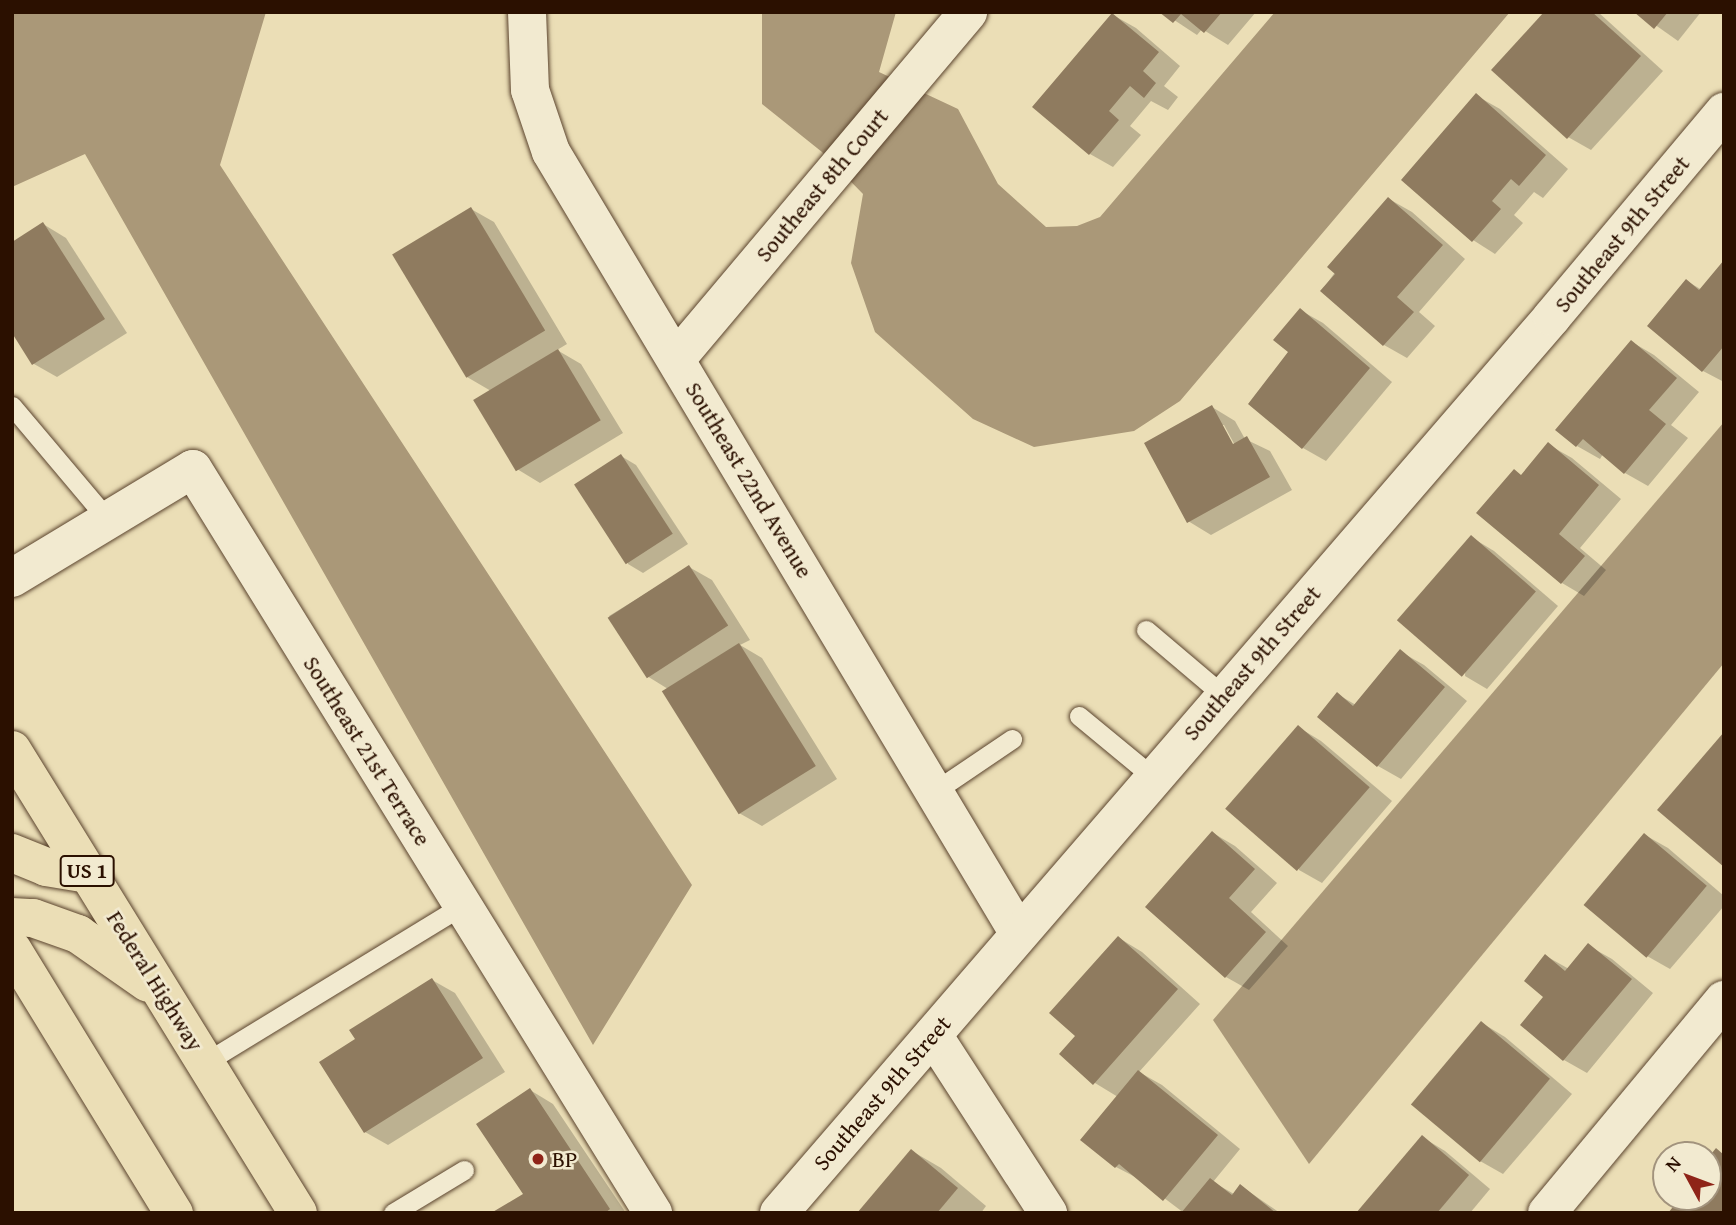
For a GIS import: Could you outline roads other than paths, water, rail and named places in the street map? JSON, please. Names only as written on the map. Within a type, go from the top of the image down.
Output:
[{"type":"main road","name":"Federal Highway","points":[[12,750],[298,1213]]},
{"type":"main road","points":[[12,853],[46,867],[88,874]]},
{"type":"main road","points":[[12,917],[33,918],[78,934],[161,992]]},
{"type":"main road","points":[[12,950],[174,1213]]},
{"type":"street","name":"Southeast 22nd Avenue","points":[[527,12],[530,90],[551,152],[677,358],[1018,932]]},
{"type":"street","name":"Southeast 8th Court","points":[[677,358],[968,12]]},
{"type":"street","name":"Southeast 9th Street","points":[[779,1213],[1018,932],[1552,317],[1724,112]]},
{"type":"street","name":"Southeast 21st Terrace","points":[[12,578],[193,469],[653,1213]]},
{"type":"street","points":[[1547,1213],[1724,1000]]},
{"type":"street","points":[[933,1035],[1048,1213]]},
{"type":"lane","points":[[12,406],[108,520]]},
{"type":"lane","points":[[1146,630],[1224,696]]},
{"type":"lane","points":[[1079,716],[1153,777]]},
{"type":"lane","points":[[935,791],[1012,739]]},
{"type":"lane","points":[[206,1062],[463,905]]},
{"type":"lane","points":[[393,1213],[464,1170]]},
{"type":"place","name":"BP","points":[[538,1159]]}]
